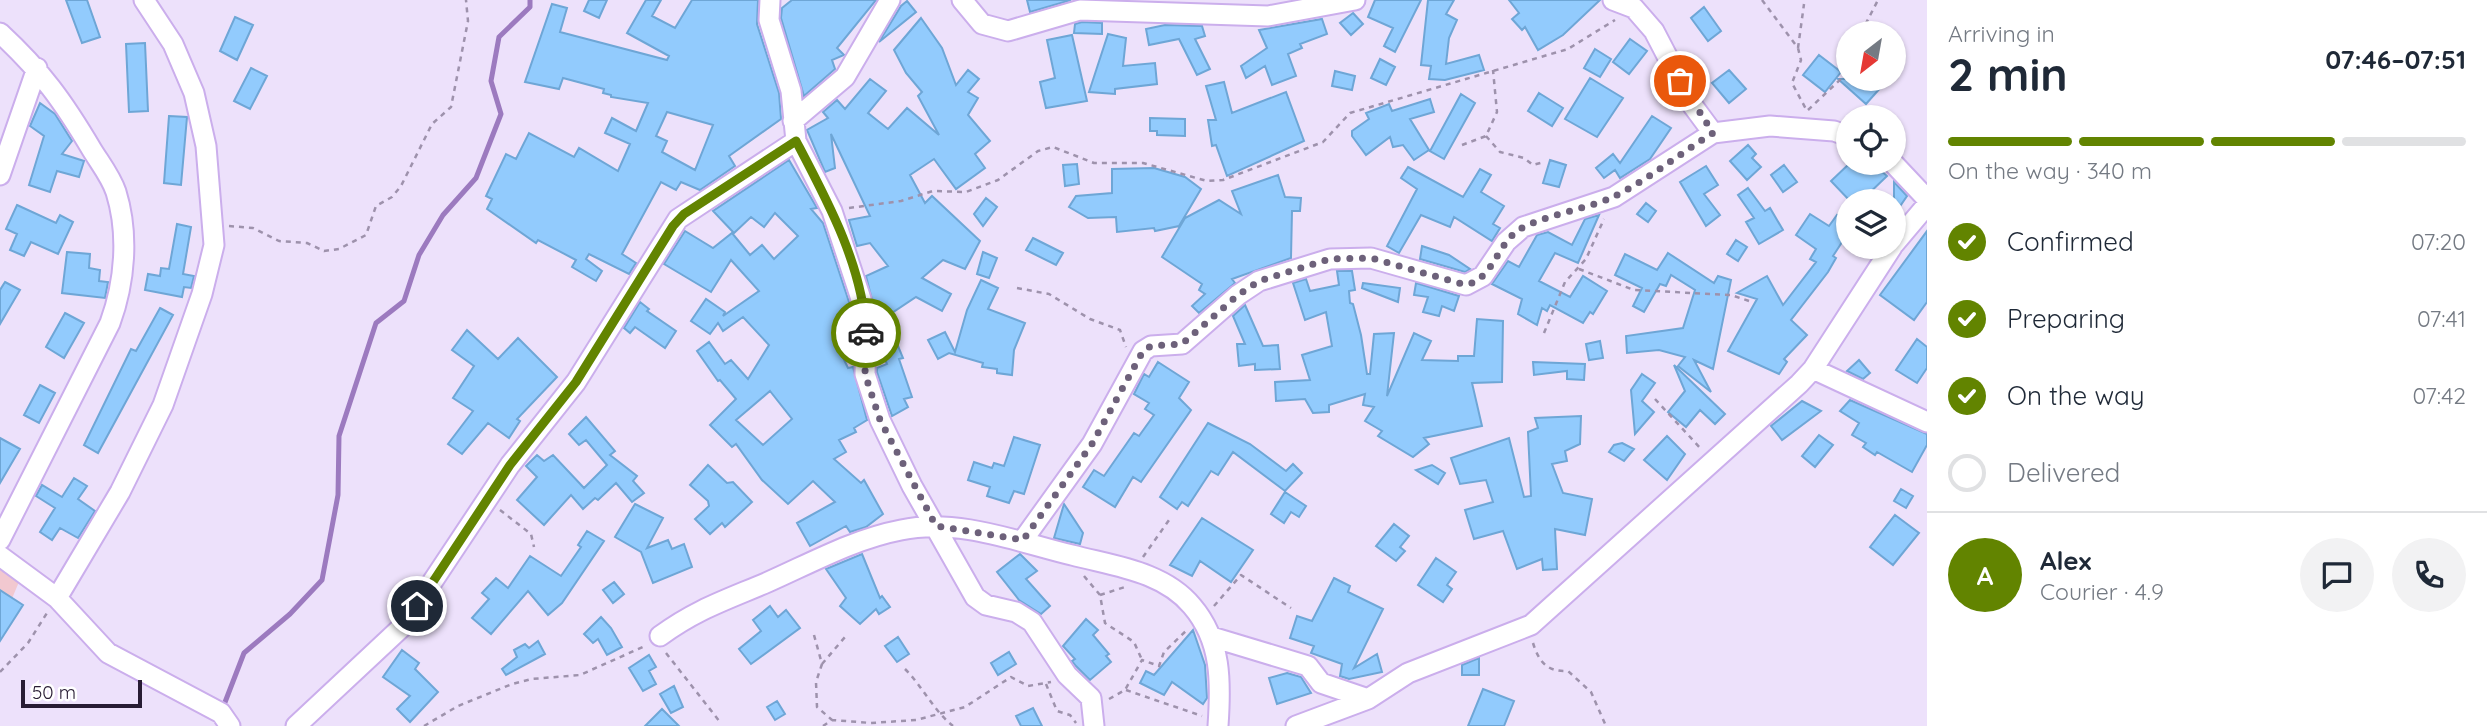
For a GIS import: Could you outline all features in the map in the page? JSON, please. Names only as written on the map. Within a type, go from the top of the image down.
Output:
[{"type":"street","points":[[57,598],[120,492],[163,405],[207,279],[214,228],[206,146],[194,93],[173,44],[144,0]]},
{"type":"street","points":[[770,0],[769,20],[791,92],[796,141],[832,211],[861,299],[866,326],[865,374],[889,439],[975,597],[986,604],[1016,612],[1032,622],[1067,675],[1086,690],[1094,716]]},
{"type":"street","points":[[793,121],[845,77],[890,0]]},
{"type":"street","points":[[962,0],[982,24],[1009,31],[1080,10],[1268,16],[1355,0]]},
{"type":"street","points":[[1613,0],[1638,4],[1693,106],[1713,133]]},
{"type":"street","points":[[0,33],[37,68],[64,102],[114,187],[120,206],[123,270],[110,323],[0,540]]},
{"type":"street","points":[[0,175],[37,68]]},
{"type":"street","points":[[1023,540],[1092,444],[1138,359],[1151,346],[1182,344],[1238,295],[1259,281],[1330,259],[1371,258],[1466,285],[1475,283],[1496,260],[1507,242],[1523,227],[1614,197],[1713,133],[1770,126],[1836,132]]},
{"type":"street","points":[[296,726],[403,625],[486,499],[576,382],[678,219],[796,141]]},
{"type":"street","points":[[1904,175],[1927,199]]},
{"type":"street","points":[[1906,230],[1927,205]]},
{"type":"street","points":[[1296,726],[1329,720],[1408,673],[1531,625],[1625,543],[1711,460],[1813,369],[1885,259]]},
{"type":"street","points":[[1813,369],[1927,422]]},
{"type":"street","points":[[660,636],[705,607],[846,547],[899,530],[936,526],[1023,540],[1133,570],[1178,592],[1202,619],[1212,638],[1219,673],[1218,724]]},
{"type":"street","points":[[0,556],[57,598],[108,653],[221,713],[230,726]]},
{"type":"street","points":[[1212,638],[1308,666],[1321,683],[1368,699]]},
{"type":"path","points":[[214,228],[233,225],[253,228],[279,241],[307,243],[324,251],[339,249],[366,235],[376,206],[392,197],[401,186],[432,124],[451,107],[468,21],[466,0]]},
{"type":"path","points":[[1762,0],[1798,48]]},
{"type":"path","points":[[1867,21],[1878,0]]},
{"type":"path","points":[[832,211],[901,201],[933,191],[966,192],[998,180],[1038,151],[1053,147],[1094,163],[1143,163],[1207,181],[1223,180],[1323,142],[1350,113],[1568,50],[1638,4]]},
{"type":"path","points":[[1804,4],[1798,48],[1801,60],[1792,83],[1807,111],[1836,84]]},
{"type":"path","points":[[1462,145],[1486,136],[1497,112],[1493,70]]},
{"type":"path","points":[[1486,136],[1500,152],[1524,158],[1533,165],[1544,162]]},
{"type":"path","points":[[1544,333],[1565,282],[1579,269],[1614,197]]},
{"type":"path","points":[[1579,269],[1634,290],[1731,295],[1749,301]]},
{"type":"path","points":[[1017,288],[1049,294],[1090,319],[1120,330],[1124,345],[1138,359]]},
{"type":"path","points":[[1655,399],[1711,460]]},
{"type":"path","points":[[486,499],[531,534],[534,547]]},
{"type":"path","points":[[1133,570],[1169,520]]},
{"type":"path","points":[[1077,556],[1085,577],[1100,595],[1105,623],[1134,642],[1142,660],[1159,666],[1164,652],[1202,619],[1241,575],[1291,608]]},
{"type":"path","points":[[0,672],[28,643],[57,598]]},
{"type":"path","points":[[1531,625],[1534,646],[1542,664],[1554,672],[1568,671],[1591,692],[1606,726]]},
{"type":"path","points":[[814,635],[822,664]]},
{"type":"path","points":[[424,726],[458,706],[512,684],[532,679],[580,675],[641,649],[660,636],[674,664],[720,722]]},
{"type":"path","points":[[845,637],[822,664],[816,682],[817,707],[832,720],[871,723],[916,720],[965,707],[1011,677],[1028,686],[1045,684],[1067,675]]},
{"type":"path","points":[[1094,716],[1125,690],[1142,660]]},
{"type":"path","points":[[905,669],[924,688],[939,714],[953,726]]},
{"type":"path","points":[[1045,684],[1057,711],[1070,715],[1078,726]]},
{"type":"path","points":[[1125,690],[1218,724]]},
{"type":"path","points":[[823,726],[832,720]]},
{"type":"green space","points":[[0,561],[21,577],[11,601],[0,608]]},
{"type":"building","points":[[66,0],[87,0],[100,37],[82,43]]},
{"type":"building","points":[[589,0],[607,0],[599,18],[584,11]]},
{"type":"building","points":[[646,0],[661,0],[652,16],[675,28],[692,0],[758,0],[757,24],[779,93],[781,119],[729,156],[735,166],[700,190],[681,182],[676,190],[661,182],[622,254],[636,263],[629,274],[589,254],[586,259],[602,271],[596,281],[572,267],[576,260],[538,240],[536,243],[487,209],[492,199],[486,196],[506,154],[516,159],[529,133],[574,157],[579,148],[618,171],[630,144],[605,133],[612,118],[636,131],[648,103],[611,97],[603,93],[604,89],[563,78],[559,89],[525,82],[552,4],[567,8],[560,32],[667,60],[669,56],[627,33]],"holes":[[[667,112],[713,125],[695,170],[662,152],[667,141],[656,136]]]},
{"type":"building","points":[[792,0],[876,0],[837,48],[844,55],[832,60],[835,69],[804,96],[781,18],[782,8]]},
{"type":"building","points":[[1027,0],[1071,0],[1030,12]]},
{"type":"building","points":[[1375,0],[1421,0],[1395,52],[1384,46],[1393,28],[1368,17]]},
{"type":"building","points":[[1428,0],[1454,0],[1446,14],[1457,20],[1449,38],[1446,64],[1479,55],[1484,70],[1445,80],[1429,79],[1431,66],[1421,65]]},
{"type":"building","points":[[1509,0],[1600,0],[1563,35],[1538,50],[1525,27],[1522,30],[1512,19],[1519,13]]},
{"type":"building","points":[[907,1],[916,12],[879,42],[901,6]]},
{"type":"building","points":[[1704,7],[1721,31],[1708,41],[1691,18]]},
{"type":"building","points":[[1353,13],[1363,24],[1351,35],[1340,23]]},
{"type":"building","points":[[235,17],[253,25],[237,60],[220,51]]},
{"type":"building","points":[[921,18],[942,48],[956,85],[968,70],[979,79],[968,92],[978,98],[968,115],[990,141],[975,154],[985,168],[956,189],[934,159],[910,175],[925,203],[932,196],[980,241],[965,269],[943,260],[922,278],[951,294],[942,311],[916,297],[886,317],[903,358],[899,359],[912,397],[904,399],[908,407],[892,416],[877,372],[877,368],[887,364],[878,343],[878,324],[866,276],[888,266],[870,243],[857,246],[849,220],[870,216],[831,134],[835,168],[825,172],[807,130],[828,118],[823,112],[837,100],[845,109],[870,79],[886,91],[868,113],[888,129],[907,108],[939,135],[918,96],[922,92],[906,73],[894,50]]},
{"type":"building","points":[[1322,19],[1327,34],[1300,44],[1302,48],[1288,54],[1296,76],[1272,85],[1265,66],[1246,78],[1241,66],[1267,48],[1259,30]]},
{"type":"building","points":[[1102,23],[1102,34],[1074,33],[1075,24]]},
{"type":"building","points":[[1165,25],[1202,26],[1205,36],[1195,39],[1210,69],[1197,75],[1179,39],[1149,45],[1146,29]]},
{"type":"building","points":[[1108,34],[1126,38],[1123,66],[1155,63],[1157,84],[1115,89],[1115,94],[1089,92]]},
{"type":"building","points":[[1072,35],[1087,101],[1046,108],[1040,82],[1055,78],[1047,40]]},
{"type":"building","points":[[1630,39],[1647,51],[1629,74],[1613,62]]},
{"type":"building","points":[[145,43],[148,111],[129,112],[126,44]]},
{"type":"building","points":[[1595,49],[1611,59],[1600,77],[1584,68]]},
{"type":"building","points":[[1819,55],[1836,68],[1836,78],[1825,92],[1803,75]]},
{"type":"building","points":[[1380,59],[1395,67],[1386,85],[1371,78]]},
{"type":"building","points":[[251,68],[267,76],[250,109],[234,101]]},
{"type":"building","points":[[1729,70],[1746,89],[1729,103],[1712,83]]},
{"type":"building","points":[[1335,71],[1355,76],[1352,90],[1332,86]]},
{"type":"building","points":[[1590,78],[1623,98],[1597,137],[1565,119]]},
{"type":"building","points":[[1224,82],[1232,113],[1286,92],[1304,141],[1227,176],[1216,145],[1212,146],[1208,120],[1216,120],[1206,86]]},
{"type":"building","points":[[1851,91],[1878,91],[1866,104]]},
{"type":"building","points":[[1539,93],[1563,108],[1552,126],[1528,111]]},
{"type":"building","points":[[1461,94],[1475,103],[1444,159],[1430,151]]},
{"type":"building","points":[[1430,99],[1434,112],[1410,119],[1429,150],[1414,160],[1403,145],[1393,147],[1390,137],[1366,155],[1352,136],[1352,131],[1369,119],[1366,113],[1389,104],[1392,111]]},
{"type":"building","points":[[40,103],[55,114],[72,141],[62,154],[84,161],[79,177],[57,171],[50,192],[29,185],[44,136],[30,126]]},
{"type":"building","points":[[169,116],[187,117],[181,185],[164,183]]},
{"type":"building","points":[[1652,116],[1671,128],[1650,159],[1620,178],[1615,170],[1604,178],[1596,168],[1613,154],[1620,163]]},
{"type":"building","points":[[1150,118],[1185,119],[1185,136],[1157,135],[1157,131],[1150,131]]},
{"type":"building","points":[[1748,145],[1756,154],[1752,158],[1761,167],[1747,180],[1730,161]]},
{"type":"building","points":[[789,160],[817,208],[811,209],[823,223],[849,302],[854,327],[854,333],[835,341],[848,368],[853,367],[867,420],[854,428],[856,432],[839,440],[846,452],[834,459],[861,483],[864,480],[883,514],[866,527],[850,532],[846,526],[810,546],[797,523],[835,502],[813,481],[788,504],[762,480],[736,444],[732,447],[710,425],[736,399],[720,380],[718,381],[697,351],[709,342],[725,364],[731,360],[748,379],[769,345],[743,317],[723,331],[718,323],[710,334],[691,321],[706,299],[725,312],[723,316],[759,291],[731,260],[711,292],[664,264],[685,231],[713,248],[732,233],[750,255],[762,245],[774,259],[798,236],[775,213],[764,227],[751,217],[734,233],[713,211]],"holes":[[[770,391],[792,419],[763,445],[736,420]]]},
{"type":"building","points":[[1550,160],[1566,165],[1559,187],[1543,183]]},
{"type":"building","points":[[1077,164],[1079,184],[1065,186],[1063,165]]},
{"type":"building","points":[[1784,165],[1797,182],[1783,192],[1771,175]]},
{"type":"building","points":[[1706,166],[1718,185],[1704,194],[1720,215],[1706,226],[1680,182]]},
{"type":"building","points":[[1408,167],[1463,197],[1480,169],[1491,175],[1481,192],[1504,206],[1493,224],[1500,228],[1492,241],[1454,217],[1450,227],[1421,215],[1399,253],[1387,246],[1417,189],[1401,178]]},
{"type":"building","points":[[1154,168],[1185,177],[1201,189],[1179,226],[1155,231],[1154,228],[1117,232],[1116,217],[1088,218],[1069,207],[1076,196],[1112,193],[1112,169]]},
{"type":"building","points":[[1278,175],[1285,197],[1301,198],[1300,211],[1292,211],[1291,258],[1232,279],[1235,283],[1199,313],[1192,306],[1205,294],[1199,290],[1202,284],[1162,257],[1185,218],[1219,200],[1241,214],[1232,191]]},
{"type":"building","points":[[1837,175],[1887,176],[1873,189],[1839,189],[1831,181]]},
{"type":"building","points":[[1748,188],[1765,211],[1770,208],[1783,230],[1759,244],[1746,222],[1754,218],[1738,195]]},
{"type":"building","points":[[986,198],[997,207],[983,226],[974,214]]},
{"type":"building","points":[[1646,203],[1656,211],[1648,222],[1637,214]]},
{"type":"building","points":[[17,205],[56,223],[60,215],[73,222],[58,254],[31,242],[24,256],[10,250],[17,234],[6,229]]},
{"type":"building","points":[[1810,214],[1829,226],[1836,216],[1836,251],[1833,256],[1836,258],[1791,320],[1807,335],[1784,359],[1787,362],[1779,374],[1728,351],[1757,299],[1737,293],[1767,276],[1783,305],[1816,262],[1810,259],[1816,249],[1796,235]]},
{"type":"building","points":[[1599,215],[1578,263],[1555,253],[1539,281],[1570,297],[1583,276],[1607,291],[1593,314],[1590,312],[1583,323],[1550,305],[1547,311],[1542,308],[1537,325],[1518,314],[1522,299],[1492,284],[1508,261],[1519,267],[1537,235],[1548,232],[1572,245],[1585,219]]},
{"type":"building","points":[[177,224],[191,227],[183,274],[194,276],[191,288],[184,287],[182,297],[145,290],[148,274],[160,276],[161,268],[169,269]]},
{"type":"building","points":[[1927,231],[1927,302],[1914,320],[1880,295]]},
{"type":"building","points":[[1033,238],[1063,253],[1056,265],[1026,250]]},
{"type":"building","points":[[1736,240],[1747,247],[1738,261],[1727,254]]},
{"type":"building","points":[[1422,246],[1449,255],[1470,269],[1465,272],[1420,259]]},
{"type":"building","points":[[67,252],[90,254],[89,268],[100,270],[99,281],[108,282],[105,298],[62,293]]},
{"type":"building","points":[[983,252],[997,258],[989,278],[977,274]]},
{"type":"building","points":[[1668,253],[1714,283],[1718,276],[1731,280],[1713,369],[1694,360],[1711,392],[1678,366],[1685,357],[1659,350],[1627,353],[1626,336],[1683,328],[1695,290],[1671,275],[1666,286],[1660,284],[1644,312],[1633,306],[1642,288],[1615,275],[1625,254],[1657,270]]},
{"type":"building","points":[[1337,271],[1352,271],[1355,290],[1349,291],[1350,303],[1353,304],[1361,335],[1367,374],[1370,374],[1374,334],[1394,333],[1387,396],[1414,333],[1431,341],[1422,360],[1458,361],[1458,356],[1474,356],[1477,319],[1503,321],[1502,382],[1472,383],[1482,426],[1424,438],[1429,444],[1413,457],[1378,436],[1382,431],[1365,421],[1374,407],[1363,405],[1365,394],[1329,405],[1329,412],[1313,413],[1305,399],[1276,401],[1275,382],[1310,380],[1302,355],[1332,346],[1326,312],[1305,320],[1293,283],[1306,279],[1310,291],[1339,285]]},
{"type":"building","points":[[981,280],[998,288],[988,309],[1025,323],[1014,350],[1012,375],[997,373],[997,369],[982,367],[983,363],[949,353],[938,359],[928,340],[945,332],[955,352],[967,310]]},
{"type":"building","points":[[5,282],[20,290],[0,324],[0,290]]},
{"type":"building","points":[[1363,283],[1400,288],[1398,302],[1362,288]]},
{"type":"building","points":[[1416,283],[1459,296],[1454,311],[1442,306],[1439,316],[1423,312],[1428,297],[1414,295]]},
{"type":"building","points":[[640,302],[649,309],[647,311],[676,331],[665,348],[635,327],[630,333],[624,328]]},
{"type":"building","points":[[1245,305],[1263,346],[1278,345],[1280,369],[1255,370],[1255,364],[1239,366],[1237,344],[1245,344],[1233,316]]},
{"type":"building","points":[[160,308],[173,315],[98,453],[84,445],[131,349],[136,351]]},
{"type":"building","points":[[65,313],[84,323],[64,358],[46,347]]},
{"type":"building","points":[[467,330],[498,359],[518,338],[557,377],[517,419],[520,421],[509,438],[488,423],[462,454],[448,444],[473,411],[453,398],[474,366],[452,350]]},
{"type":"building","points":[[1917,339],[1927,347],[1927,368],[1917,383],[1896,370]]},
{"type":"building","points":[[1600,341],[1603,358],[1589,360],[1586,344]]},
{"type":"building","points":[[1859,360],[1870,373],[1863,379],[1847,371]]},
{"type":"building","points":[[1158,362],[1189,382],[1179,398],[1191,410],[1141,482],[1133,477],[1115,507],[1083,487],[1094,470],[1104,476],[1134,433],[1139,436],[1154,415],[1145,409],[1149,403],[1134,394],[1144,374],[1149,377]]},
{"type":"building","points":[[1533,362],[1585,364],[1584,380],[1567,379],[1567,371],[1534,375]]},
{"type":"building","points":[[1674,365],[1725,414],[1715,424],[1700,410],[1686,427],[1668,412],[1685,391]]},
{"type":"building","points":[[1642,374],[1655,383],[1642,401],[1654,412],[1635,434],[1631,390]]},
{"type":"building","points":[[40,385],[55,393],[39,423],[24,415]]},
{"type":"building","points":[[1850,400],[1927,434],[1927,445],[1912,472],[1877,452],[1875,455],[1863,447],[1866,443],[1852,435],[1859,423],[1840,411]]},
{"type":"building","points":[[1802,401],[1821,411],[1782,440],[1771,426]]},
{"type":"building","points":[[1581,416],[1580,444],[1565,451],[1567,461],[1552,464],[1563,493],[1592,499],[1585,535],[1555,529],[1557,569],[1543,570],[1542,559],[1517,569],[1503,531],[1474,539],[1465,510],[1493,502],[1486,480],[1460,484],[1451,458],[1509,438],[1524,497],[1531,496],[1528,432],[1538,428],[1535,418]]},
{"type":"building","points":[[586,417],[615,451],[610,455],[637,476],[633,481],[644,493],[632,502],[616,483],[598,500],[595,498],[583,509],[571,495],[544,525],[517,500],[537,477],[526,466],[537,455],[544,461],[553,455],[584,488],[607,465],[586,440],[579,445],[569,434]]},
{"type":"building","points":[[1208,423],[1250,444],[1286,471],[1293,464],[1302,473],[1285,491],[1233,452],[1218,475],[1211,471],[1188,506],[1182,502],[1177,509],[1160,497]]},
{"type":"building","points":[[1819,435],[1833,445],[1815,467],[1802,456]]},
{"type":"building","points":[[1667,436],[1685,454],[1667,480],[1644,460]]},
{"type":"building","points":[[1014,437],[1040,445],[1024,494],[1014,491],[1009,503],[987,496],[990,487],[968,480],[974,462],[992,468],[994,463],[1004,466]]},
{"type":"building","points":[[0,438],[20,449],[0,483]]},
{"type":"building","points":[[1622,443],[1634,449],[1624,461],[1609,452],[1614,445]]},
{"type":"building","points":[[708,465],[727,483],[733,482],[752,502],[725,527],[722,523],[710,534],[695,519],[709,506],[708,501],[690,485]]},
{"type":"building","points":[[1432,465],[1445,473],[1438,484],[1416,470]]},
{"type":"building","points":[[74,478],[87,486],[78,499],[95,511],[78,538],[60,528],[52,540],[40,532],[55,508],[36,496],[42,485],[62,497]]},
{"type":"building","points":[[1901,489],[1913,496],[1906,508],[1894,501]]},
{"type":"building","points":[[1285,492],[1306,506],[1299,517],[1291,512],[1284,523],[1271,514]]},
{"type":"building","points":[[635,504],[663,518],[647,548],[668,540],[672,549],[684,544],[692,567],[653,583],[641,552],[615,537]]},
{"type":"building","points":[[1064,504],[1083,533],[1080,544],[1054,538]]},
{"type":"building","points":[[1895,515],[1919,533],[1893,565],[1870,547]]},
{"type":"building","points":[[1202,518],[1253,550],[1231,582],[1200,561],[1192,576],[1170,565]]},
{"type":"building","points":[[1394,524],[1409,536],[1400,547],[1405,551],[1396,561],[1376,546]]},
{"type":"building","points":[[587,531],[604,541],[562,603],[548,615],[528,591],[491,634],[472,618],[489,599],[482,593],[496,578],[508,588],[530,556],[561,576],[581,547],[578,545]]},
{"type":"building","points":[[862,554],[880,598],[882,596],[890,607],[879,614],[876,609],[860,624],[840,606],[846,598],[826,569]]},
{"type":"building","points":[[1020,554],[1037,571],[1026,579],[1050,606],[1041,614],[1019,600],[997,572]]},
{"type":"building","points":[[1436,558],[1456,572],[1447,585],[1452,589],[1443,602],[1418,585]]},
{"type":"building","points":[[1334,578],[1350,586],[1348,592],[1383,609],[1354,668],[1377,654],[1382,672],[1349,679],[1340,676],[1342,664],[1311,653],[1314,646],[1290,638],[1297,616],[1312,621]]},
{"type":"building","points":[[614,582],[624,594],[613,603],[603,590]]},
{"type":"building","points":[[0,590],[23,605],[0,641]]},
{"type":"building","points":[[770,606],[778,617],[786,610],[800,628],[751,664],[739,649],[761,631],[753,620]]},
{"type":"building","points":[[601,617],[622,647],[607,655],[598,639],[593,643],[584,634]]},
{"type":"building","points":[[1086,619],[1098,630],[1093,635],[1109,654],[1106,656],[1111,662],[1090,680],[1072,661],[1075,659],[1063,646]]},
{"type":"building","points":[[1193,630],[1205,665],[1207,698],[1203,704],[1172,682],[1164,695],[1140,683],[1146,671],[1154,675]]},
{"type":"building","points":[[898,637],[909,654],[897,662],[885,646]]},
{"type":"building","points":[[538,641],[545,654],[506,675],[502,669],[517,657],[514,650],[525,644],[529,648]]},
{"type":"building","points":[[402,650],[419,663],[415,669],[438,692],[410,722],[397,709],[410,696],[383,677]]},
{"type":"building","points":[[1009,652],[1016,664],[998,675],[991,663]]},
{"type":"building","points":[[649,655],[656,667],[649,671],[656,684],[643,691],[629,668]]},
{"type":"building","points":[[1479,658],[1479,675],[1462,675],[1462,665]]},
{"type":"building","points":[[1287,673],[1301,677],[1311,693],[1277,704],[1269,678]]},
{"type":"building","points":[[674,686],[683,707],[671,713],[660,694]]},
{"type":"building","points":[[1483,689],[1514,701],[1504,726],[1468,726]]},
{"type":"building","points":[[777,701],[785,714],[775,720],[767,707]]},
{"type":"building","points":[[1033,708],[1042,726],[1021,726],[1016,716]]},
{"type":"building","points":[[662,709],[679,726],[645,726]]},
{"type":"waterway","points":[[222,710],[244,653],[290,614],[322,580],[338,495],[339,436],[376,323],[404,301],[419,255],[443,215],[476,178],[501,114],[491,81],[499,37],[530,7],[530,0]]},
{"type":"way so far","points":[[866,333],[865,374],[880,420],[912,486],[936,526],[1023,540],[1092,444],[1143,351],[1151,346],[1182,344],[1238,295],[1259,281],[1330,259],[1371,258],[1466,285],[1475,283],[1496,260],[1507,242],[1523,227],[1614,197],[1680,157],[1713,133],[1693,106],[1680,81]]},
{"type":"route","points":[[417,606],[510,465],[576,382],[673,226],[684,214],[796,141],[832,211],[854,273],[866,333]]}]
